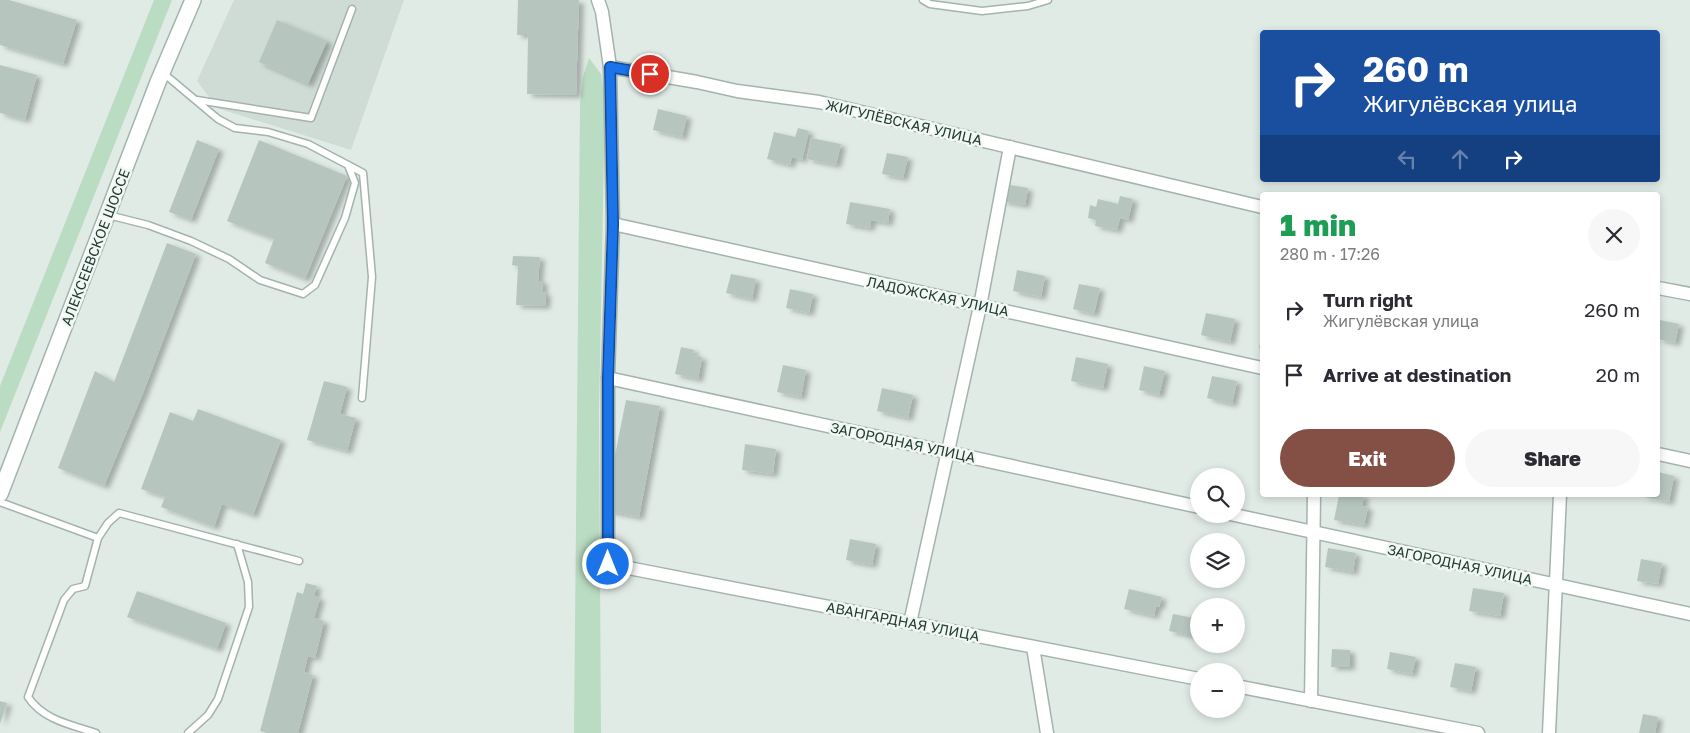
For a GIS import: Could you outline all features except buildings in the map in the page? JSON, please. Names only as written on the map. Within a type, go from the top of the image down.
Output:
[{"type":"street","name":"АЛЕКСЕЕВСКОЕ ШОССЕ","points":[[0,494],[162,72],[192,0]]},
{"type":"street","points":[[598,0],[602,12],[610,67],[613,224],[608,378]]},
{"type":"street","name":"ЖИГУЛЁВСКАЯ УЛИЦА","points":[[610,67],[737,91],[818,102],[1260,207]]},
{"type":"street","points":[[910,623],[980,306],[1010,147]]},
{"type":"street","name":"ЛАДОЖСКАЯ УЛИЦА","points":[[613,224],[1260,368]]},
{"type":"street","points":[[1660,288],[1690,294]]},
{"type":"street","name":"ЗАГОРОДНАЯ УЛИЦА","points":[[608,378],[1190,505]]},
{"type":"street","name":"АВАНГАРДНАЯ УЛИЦА","points":[[608,378],[608,564],[1190,677]]},
{"type":"street","points":[[1660,454],[1690,461]]},
{"type":"street","points":[[1311,701],[1314,497]]},
{"type":"street","points":[[1549,733],[1560,497]]},
{"type":"street","name":"ЗАГОРОДНАЯ УЛИЦА","points":[[1245,517],[1690,614]]},
{"type":"street","points":[[1034,647],[1047,733]]},
{"type":"street","points":[[1245,688],[1478,733]]},
{"type":"lane","points":[[923,0],[930,4],[982,11],[1028,6],[1048,0]]},
{"type":"lane","points":[[196,99],[311,118],[352,9]]},
{"type":"lane","points":[[162,72],[218,119],[235,128],[268,132],[308,144],[363,173],[372,277],[362,398]]},
{"type":"lane","points":[[107,214],[148,225],[191,241],[229,259],[260,280],[303,294],[315,285],[345,218],[355,183],[348,165]]},
{"type":"lane","points":[[0,502],[98,538]]},
{"type":"lane","points":[[96,733],[49,717],[34,705],[28,697],[64,600],[73,589],[85,586],[98,538],[108,523],[120,513],[299,561]]},
{"type":"lane","points":[[188,733],[208,714],[218,699],[249,607],[248,582],[238,544]]},
{"type":"shaded area","points":[[234,0],[404,0],[351,150],[217,108],[197,81]]},
{"type":"green space","points":[[154,0],[172,0],[0,432],[0,386]]},
{"type":"green space","points":[[589,58],[601,74],[605,101],[599,412],[601,733],[574,733],[580,104],[583,77]]},
{"type":"route","points":[[608,564],[608,378],[613,224],[610,67],[650,74]]}]
